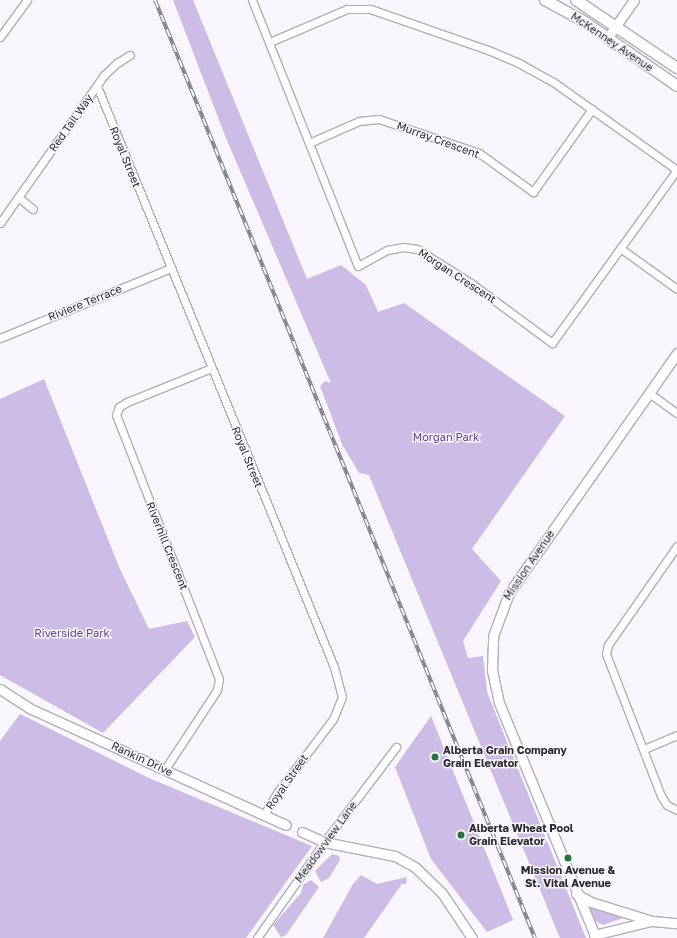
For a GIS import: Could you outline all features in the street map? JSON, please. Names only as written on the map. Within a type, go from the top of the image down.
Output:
[{"type":"main road","name":"McKenney Avenue","points":[[545,0],[608,37],[677,86]]},
{"type":"main road","name":"McKenney Avenue","points":[[576,0],[617,25],[677,68]]},
{"type":"street","points":[[0,37],[27,0]]},
{"type":"street","name":"Morgan Crescent","points":[[252,0],[358,266],[387,250],[404,247],[417,249],[471,283],[552,343],[676,170],[553,82],[504,56],[370,9],[347,9],[270,42]]},
{"type":"street","points":[[608,37],[634,0]]},
{"type":"street","name":"Red Tail Way","points":[[0,223],[109,70],[130,55]]},
{"type":"street","name":"Royal Street","points":[[97,86],[334,667],[342,697],[333,719],[277,793],[264,815]]},
{"type":"street","name":"Murray Crescent","points":[[309,143],[359,121],[379,119],[479,153],[533,192],[592,110]]},
{"type":"street","points":[[18,198],[33,209]]},
{"type":"street","points":[[620,248],[677,289]]},
{"type":"street","name":"Riviere Terrace","points":[[0,338],[171,268]]},
{"type":"street","name":"Mission Avenue","points":[[595,937],[576,894],[499,703],[492,670],[493,636],[499,613],[509,593],[677,353]]},
{"type":"street","name":"Riverhill Crescent","points":[[165,769],[217,690],[219,679],[116,415],[119,408],[127,402],[211,368]]},
{"type":"street","points":[[649,393],[677,413]]},
{"type":"street","points":[[677,546],[606,649],[611,671],[644,749],[661,796],[667,805],[677,810]]},
{"type":"street","name":"Rankin Drive","points":[[0,689],[29,708],[286,825]]},
{"type":"street","points":[[644,749],[677,735]]},
{"type":"street","name":"Meadowview Lane","points":[[257,938],[324,842],[396,747]]},
{"type":"street","points":[[302,832],[324,842],[396,856],[416,867],[442,893],[472,938]]},
{"type":"street","points":[[576,894],[591,902],[652,921],[677,923]]},
{"type":"street","points":[[595,937],[652,921]]},
{"type":"green space","name":"Morgan Park","points":[[173,0],[193,0],[307,279],[341,265],[366,285],[378,312],[404,303],[565,416],[472,549],[501,581],[463,641],[468,658],[483,656],[487,692],[586,938],[560,938],[369,475],[359,473],[342,444],[320,386],[325,381],[331,383],[226,138]]},
{"type":"green space","name":"Riverside Park","points":[[44,379],[119,567],[149,629],[187,621],[195,637],[103,733],[0,675],[0,399]]},
{"type":"green space","points":[[20,714],[149,778],[312,846],[246,938],[0,938],[0,741]]},
{"type":"green space","points":[[431,716],[513,920],[487,932],[431,859],[395,767]]},
{"type":"green space","points":[[332,854],[339,856],[340,860],[329,878],[321,882],[315,871]]},
{"type":"green space","points":[[361,875],[377,884],[407,877],[406,884],[402,884],[364,938],[323,938],[353,884]]},
{"type":"green space","points":[[311,880],[319,887],[286,935],[281,937],[273,925],[301,893],[303,885]]},
{"type":"green space","points":[[591,907],[626,917],[603,925],[595,921],[589,908]]},
{"type":"railway","points":[[155,0],[535,938]]},
{"type":"place","name":"Alberta Grain Company Grain Elevator","points":[[435,757]]},
{"type":"place","name":"Alberta Wheat Pool Grain Elevator","points":[[461,835]]},
{"type":"place","name":"Mission Avenue & St. Vital Avenue","points":[[568,858]]}]
